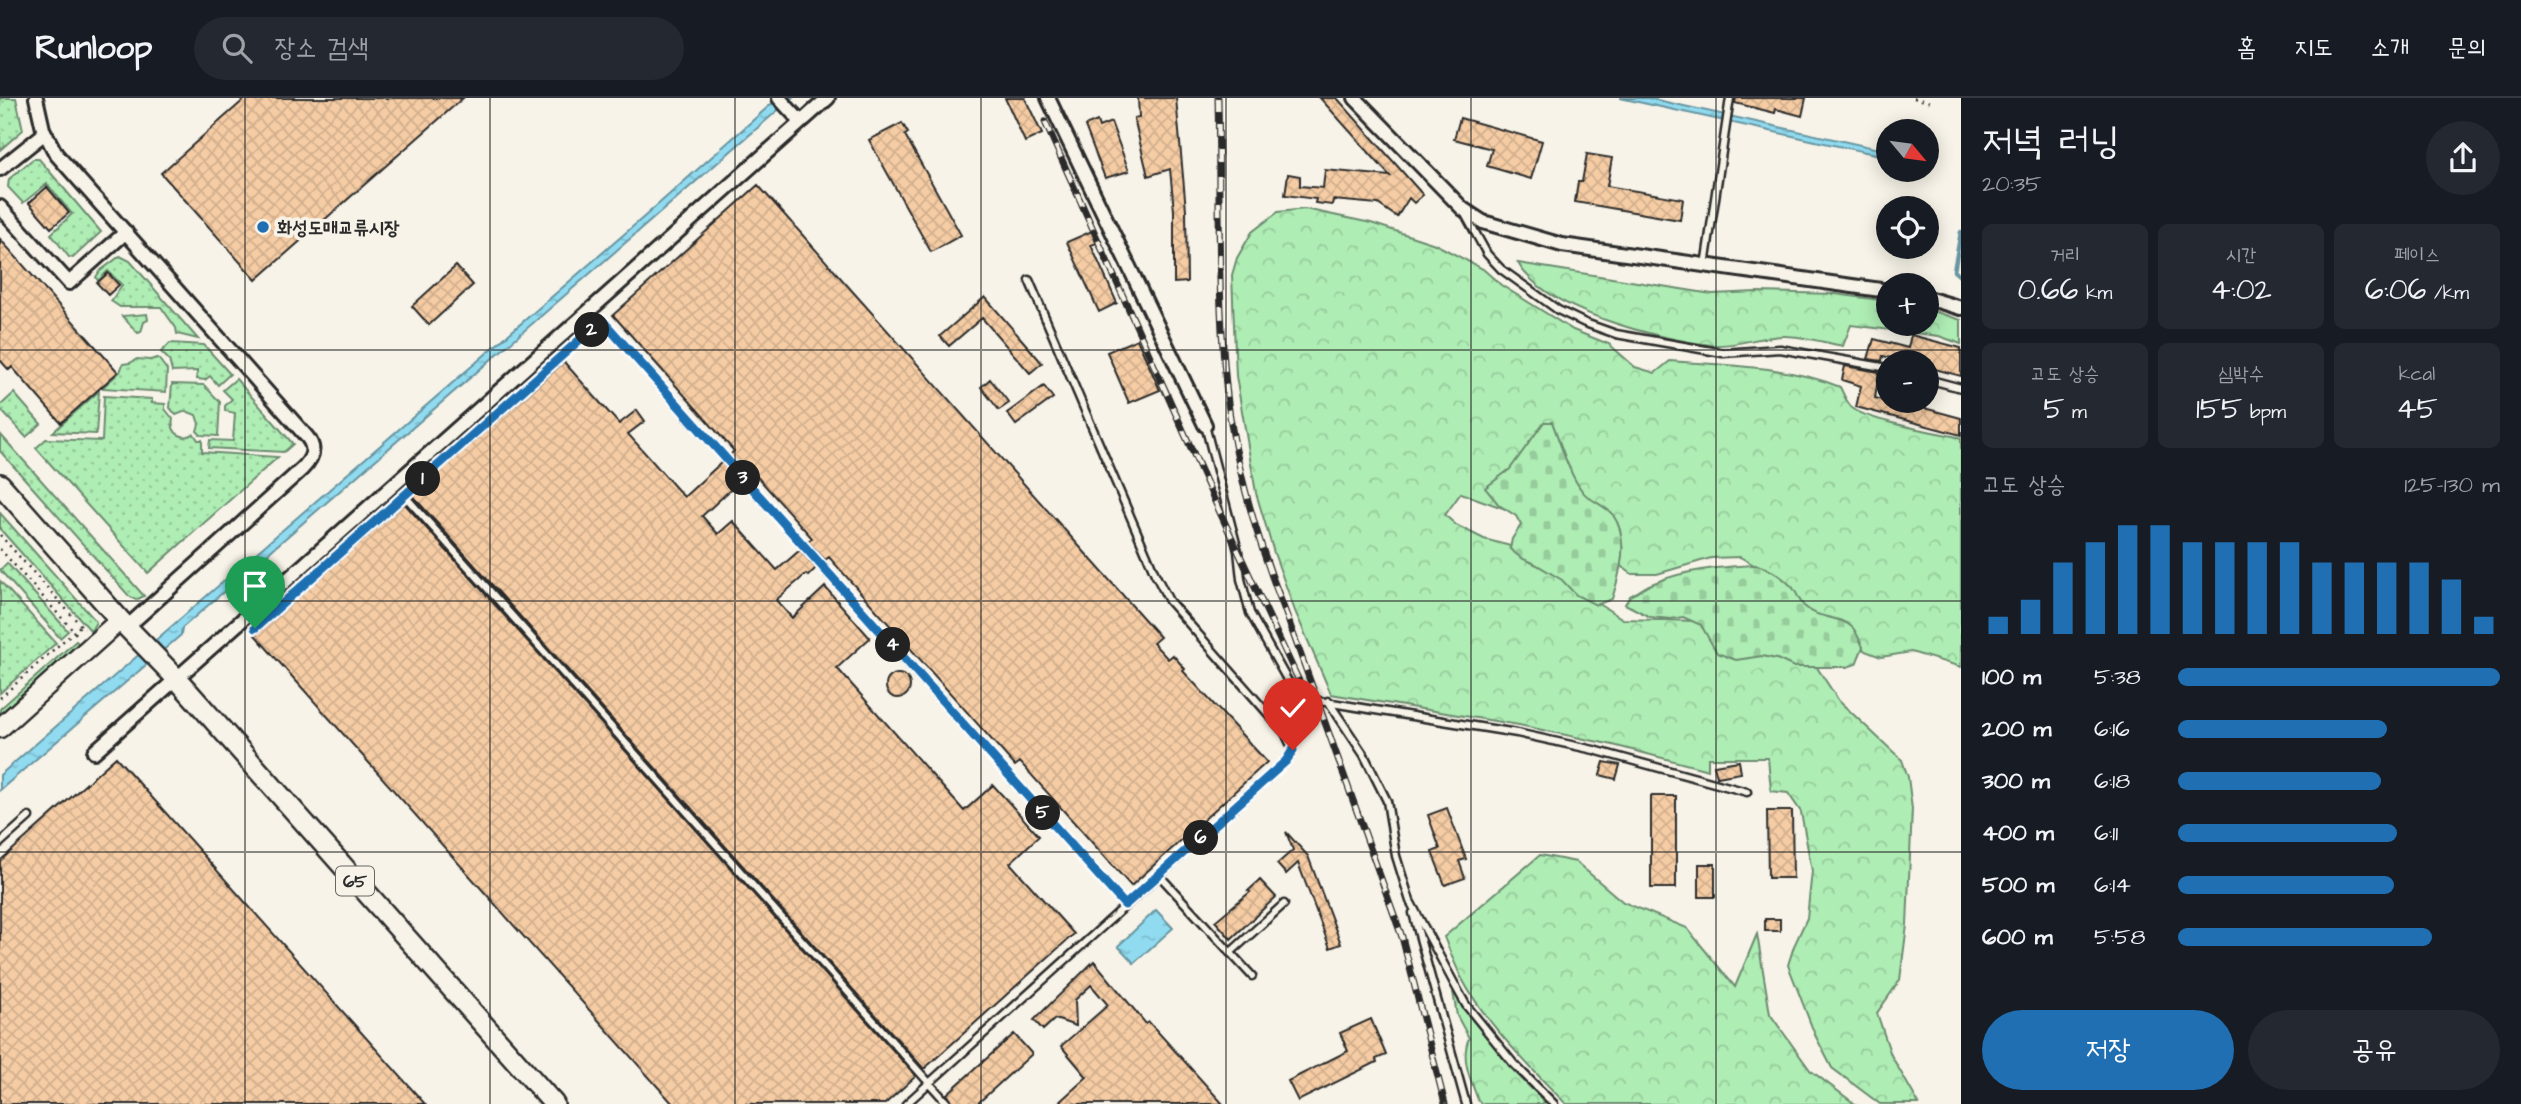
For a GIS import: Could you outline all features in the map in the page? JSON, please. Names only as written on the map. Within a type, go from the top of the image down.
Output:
[{"type":"main road","name":"65","points":[[0,484],[554,1104]]},
{"type":"street","points":[[0,727],[92,645],[124,623],[302,470],[313,455],[307,437],[57,154],[45,133],[36,98]]},
{"type":"street","points":[[94,752],[828,98]]},
{"type":"street","points":[[1048,98],[1205,425]]},
{"type":"street","points":[[1355,98],[1463,209],[1483,222],[1562,244],[1876,289]]},
{"type":"street","points":[[783,102],[801,122]]},
{"type":"street","points":[[0,169],[45,133]]},
{"type":"street","points":[[0,207],[69,283],[125,232]]},
{"type":"street","points":[[1939,302],[1961,308]]},
{"type":"lane","points":[[1705,266],[1730,98]]},
{"type":"lane","points":[[1463,209],[1487,254],[1501,269],[1558,310],[1584,323],[1616,334],[1723,352],[1780,349],[1876,366]]},
{"type":"lane","points":[[906,1104],[1125,905],[1164,880],[1286,761],[1293,750],[1285,733],[1169,601],[1155,575],[1029,280]]},
{"type":"lane","points":[[255,628],[602,320],[1125,905]]},
{"type":"lane","points":[[1939,382],[1961,388]]},
{"type":"lane","points":[[1205,425],[1238,551],[1241,579],[1250,613],[1295,694],[1307,699],[1569,744],[1748,792]]},
{"type":"lane","points":[[404,495],[947,1104]]},
{"type":"lane","points":[[1328,701],[1364,755],[1387,801],[1396,856],[1466,1104]]},
{"type":"lane","points":[[0,843],[29,817]]},
{"type":"lane","points":[[1164,880],[1252,976]]},
{"type":"lane","points":[[1410,901],[1466,1004],[1513,1063],[1554,1104]]},
{"type":"lane","points":[[1230,953],[1284,904]]},
{"type":"path","points":[[1914,98],[1933,103]]},
{"type":"path","points":[[0,535],[81,625],[92,645]]},
{"type":"path","points":[[0,549],[74,632],[92,645]]},
{"type":"path","points":[[0,698],[81,625]]},
{"type":"green space","points":[[0,98],[16,98],[23,130],[0,150]]},
{"type":"green space","points":[[33,159],[39,159],[101,232],[73,258],[69,257],[51,234],[72,214],[47,184],[23,203],[8,187],[9,179]]},
{"type":"green space","points":[[1305,209],[1371,223],[1435,244],[1483,269],[1501,285],[1573,330],[1609,344],[1635,367],[1655,373],[1670,361],[1763,368],[1802,375],[1840,387],[1850,405],[1864,414],[1890,423],[1961,438],[1961,667],[1911,652],[1881,657],[1865,651],[1848,629],[1802,611],[1778,579],[1740,557],[1711,558],[1657,574],[1632,574],[1614,561],[1536,520],[1461,493],[1445,515],[1456,525],[1484,539],[1548,556],[1585,595],[1623,619],[1734,622],[1816,666],[1839,701],[1902,760],[1908,777],[1912,809],[1907,925],[1900,980],[1877,1013],[1891,1055],[1919,1104],[1880,1104],[1832,1068],[1815,1035],[1788,965],[1807,918],[1812,871],[1801,812],[1788,793],[1771,791],[1768,758],[1708,758],[1708,770],[1613,745],[1519,725],[1331,694],[1295,611],[1256,493],[1236,376],[1232,275],[1237,258],[1252,232],[1278,212]]},
{"type":"green space","points":[[120,256],[130,261],[198,339],[177,334],[176,328],[161,307],[120,307],[111,301],[122,285],[108,271],[98,281],[96,277]]},
{"type":"green space","points":[[1518,263],[1712,294],[1835,294],[1876,299],[1876,328],[1851,325],[1843,346],[1785,336],[1720,345],[1689,342],[1605,320],[1552,295],[1532,280]]},
{"type":"green space","points":[[1939,313],[1961,320],[1961,344],[1939,336]]},
{"type":"green space","points":[[147,314],[148,320],[138,333],[122,316]]},
{"type":"green space","points":[[170,343],[204,345],[230,374],[218,385],[210,376],[205,380],[197,379],[197,371],[172,372],[169,360],[161,352]]},
{"type":"green space","points":[[158,358],[167,370],[166,392],[102,388],[120,372],[123,364],[137,359]]},
{"type":"green space","points":[[236,379],[293,444],[284,452],[209,448],[210,440],[233,441],[235,413],[225,411],[225,406],[232,399],[223,390]]},
{"type":"green space","points":[[172,384],[204,385],[220,402],[218,436],[201,435],[197,431],[199,424],[196,415],[186,411],[176,415],[170,408]]},
{"type":"green space","points":[[99,391],[96,434],[53,432]]},
{"type":"green space","points":[[14,393],[41,424],[26,437],[0,409]]},
{"type":"green space","points":[[104,396],[152,399],[152,403],[165,404],[165,409],[173,419],[174,431],[185,437],[194,434],[198,440],[202,440],[202,452],[278,457],[148,573],[36,448],[46,439],[102,441]]},
{"type":"green space","points":[[1544,422],[1552,422],[1578,484],[1586,495],[1613,515],[1618,524],[1622,557],[1612,599],[1596,605],[1576,595],[1562,580],[1510,549],[1512,539],[1521,525],[1516,516],[1499,505],[1485,488],[1510,469]]},
{"type":"green space","points":[[0,434],[144,596],[136,600],[129,596],[0,451]]},
{"type":"green space","points":[[0,513],[94,619],[96,622],[91,631],[0,529]]},
{"type":"green space","points":[[7,563],[68,631],[60,638],[0,570]]},
{"type":"green space","points":[[1757,565],[1785,580],[1802,604],[1810,610],[1842,621],[1853,628],[1863,647],[1856,664],[1847,667],[1794,667],[1762,656],[1736,660],[1717,653],[1701,625],[1683,617],[1650,617],[1625,604],[1630,596],[1666,578],[1718,568]]},
{"type":"green space","points":[[0,581],[56,643],[0,693]]},
{"type":"green space","points":[[76,641],[79,644],[0,714],[0,709]]},
{"type":"green space","points":[[1540,855],[1576,862],[1623,902],[1687,928],[1735,987],[1757,934],[1770,1014],[1810,1070],[1855,1104],[1566,1104],[1482,1011],[1461,977],[1444,937]]},
{"type":"green space","points":[[1453,992],[1509,1066],[1547,1104],[1482,1104],[1478,1100],[1466,1062],[1469,1038],[1457,1016]]},
{"type":"water","points":[[778,98],[792,98],[182,628],[181,635],[0,790],[0,775]]},
{"type":"water","points":[[1620,98],[1648,98],[1876,148],[1876,154]]},
{"type":"water","points":[[1156,910],[1173,928],[1134,963],[1118,946]]},
{"type":"building","name":"화성도매교류시장","points":[[246,98],[463,98],[256,280],[161,173]]},
{"type":"building","points":[[1005,98],[1025,98],[1042,134],[1025,142]]},
{"type":"building","points":[[1138,98],[1176,98],[1186,210],[1187,282],[1174,283],[1174,211],[1170,169],[1148,176],[1134,118],[1139,117]]},
{"type":"building","points":[[1320,98],[1337,98],[1423,195],[1414,203],[1409,198],[1397,217],[1378,204],[1333,200],[1332,205],[1315,203],[1316,199],[1285,195],[1288,174],[1300,176],[1300,186],[1323,188],[1325,170],[1390,176]]},
{"type":"building","points":[[1736,98],[1806,98],[1802,116],[1776,109],[1775,113],[1735,103]]},
{"type":"building","points":[[1460,118],[1542,141],[1531,179],[1487,166],[1492,149],[1454,139]]},
{"type":"building","points":[[1097,121],[1099,127],[1111,122],[1129,171],[1105,178],[1085,126]]},
{"type":"building","points":[[902,123],[908,133],[905,135],[961,235],[931,252],[869,140]]},
{"type":"building","points":[[1587,154],[1612,158],[1607,186],[1683,199],[1680,220],[1575,202]]},
{"type":"building","points":[[758,185],[1160,637],[1153,643],[1168,659],[1173,655],[1185,669],[1183,671],[1267,762],[1131,886],[1020,762],[1015,766],[829,557],[825,560],[808,542],[812,538],[752,471],[748,475],[730,455],[734,451],[613,315]]},
{"type":"building","points":[[47,187],[69,213],[51,228],[29,203]]},
{"type":"building","points":[[1092,231],[1097,243],[1091,245],[1117,303],[1099,312],[1067,242]]},
{"type":"building","points":[[0,239],[118,372],[61,423],[12,367],[9,370],[0,360]]},
{"type":"building","points":[[456,266],[473,285],[429,325],[412,306]]},
{"type":"building","points":[[108,273],[119,285],[108,295],[97,283]]},
{"type":"building","points":[[985,297],[1042,363],[1030,373],[982,318],[949,346],[940,336]]},
{"type":"building","points":[[1911,336],[1915,336],[1961,348],[1961,376],[1939,370],[1939,350],[1876,350],[1876,360],[1868,359],[1874,339],[1908,348]]},
{"type":"building","points":[[1137,339],[1160,390],[1129,403],[1107,352]]},
{"type":"building","points":[[564,362],[619,424],[637,410],[645,421],[628,434],[684,497],[722,462],[739,482],[702,516],[718,534],[733,521],[777,570],[800,550],[816,568],[776,600],[792,618],[825,587],[870,638],[837,668],[964,811],[993,785],[1039,836],[1010,863],[1074,934],[924,1069],[412,495]]},
{"type":"building","points":[[1845,366],[1876,371],[1876,412],[1856,407],[1861,386],[1842,380]]},
{"type":"building","points":[[990,379],[1009,403],[999,410],[981,387]]},
{"type":"building","points":[[1044,386],[1053,398],[1016,425],[1007,413]]},
{"type":"building","points":[[1939,412],[1961,418],[1961,435],[1878,413]]},
{"type":"building","points":[[404,503],[916,1076],[885,1104],[673,1104],[255,635]]},
{"type":"building","points":[[898,674],[907,677],[910,686],[907,695],[898,698],[889,695],[886,686],[889,677]]},
{"type":"building","points":[[116,757],[425,1104],[0,1104],[0,861]]},
{"type":"building","points":[[1739,761],[1741,773],[1717,777],[1714,765]]},
{"type":"building","points":[[1604,762],[1620,765],[1616,779],[1600,775]]},
{"type":"building","points":[[1651,796],[1676,796],[1676,888],[1651,888]]},
{"type":"building","points":[[1447,808],[1466,859],[1459,861],[1465,878],[1445,885],[1432,852],[1440,849],[1428,815]]},
{"type":"building","points":[[1767,811],[1792,811],[1793,878],[1768,878]]},
{"type":"building","points":[[1286,832],[1308,856],[1341,944],[1330,948],[1298,863],[1286,874],[1277,864],[1293,850]]},
{"type":"building","points":[[1699,864],[1715,864],[1715,897],[1699,897]]},
{"type":"building","points":[[1260,880],[1276,897],[1231,939],[1215,921],[1250,892],[1248,891]]},
{"type":"building","points":[[1765,919],[1780,919],[1780,931],[1765,931]]},
{"type":"building","points":[[1094,961],[1146,1024],[1149,1022],[1223,1104],[1057,1104],[1087,1077],[1061,1046],[1108,1005],[1091,985],[1075,1000],[1076,1026],[1055,1019],[1043,1030],[1034,1020]]},
{"type":"building","points":[[1371,1019],[1386,1055],[1298,1101],[1288,1081],[1348,1051],[1340,1033]]},
{"type":"building","points":[[1014,1034],[1032,1054],[977,1104],[954,1104],[947,1094]]},
{"type":"waterway","points":[[1961,232],[1954,271],[1961,277]]},
{"type":"railway","points":[[1218,98],[1222,340],[1228,404],[1239,464],[1264,554],[1402,937],[1445,1104]]},
{"type":"railway","points":[[1045,122],[1217,506],[1306,696]]},
{"type":"place","name":"화성도매교류시장","points":[[263,227]]},
{"type":"route","points":[[255,628],[602,320],[1125,905],[1286,761],[1293,750]]}]
